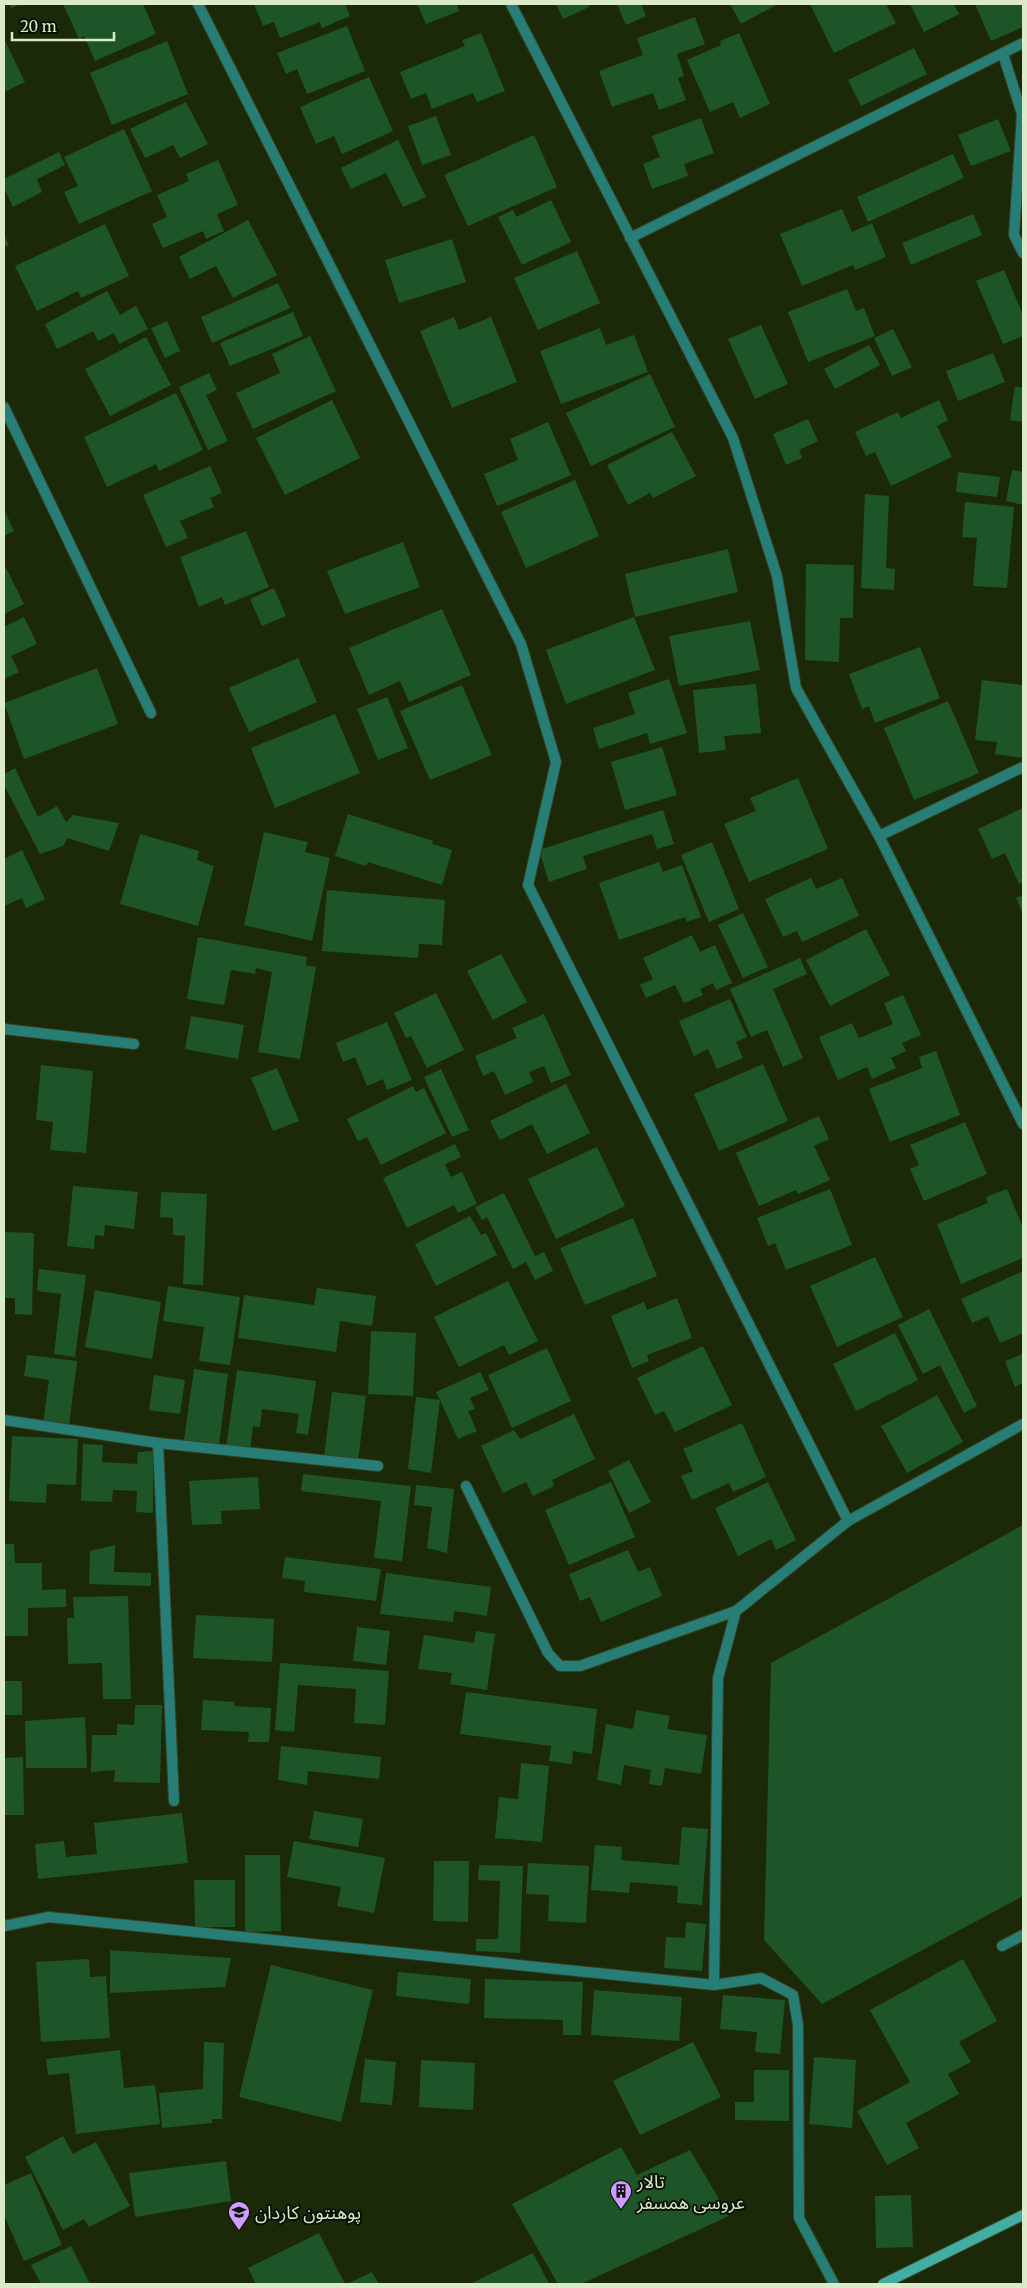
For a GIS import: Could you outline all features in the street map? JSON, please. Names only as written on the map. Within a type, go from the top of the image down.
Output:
[{"type":"street","points":[[198,4],[521,644],[556,762],[528,884],[848,1521]]},
{"type":"street","points":[[511,4],[734,438],[777,576],[796,688],[879,836],[1023,1124]]},
{"type":"street","points":[[630,238],[1023,43]]},
{"type":"street","points":[[1003,54],[1022,114],[1014,235],[1023,253]]},
{"type":"street","points":[[4,407],[151,713]]},
{"type":"street","points":[[879,836],[1023,767]]},
{"type":"street","points":[[4,1029],[134,1044]]},
{"type":"street","points":[[4,1420],[158,1444],[378,1466]]},
{"type":"street","points":[[466,1486],[548,1653],[560,1666],[580,1666],[736,1610],[848,1521],[1023,1424]]},
{"type":"street","points":[[158,1444],[174,1801]]},
{"type":"street","points":[[714,1984],[718,1678],[736,1610]]},
{"type":"street","points":[[4,1926],[49,1917],[714,1984],[761,1978],[793,1995],[798,2025],[799,2218],[834,2284]]},
{"type":"street","points":[[1002,1946],[1023,1935]]},
{"type":"street","points":[[883,2284],[1023,2215]]},
{"type":"building","points":[[9,4],[21,4],[11,8]]},
{"type":"building","points":[[63,4],[143,4],[156,34],[95,61],[84,36],[79,39]]},
{"type":"building","points":[[254,4],[345,4],[350,16],[322,28],[320,22],[280,38],[274,22],[263,26]]},
{"type":"building","points":[[417,4],[457,4],[459,11],[426,24]]},
{"type":"building","points":[[556,4],[588,4],[589,7],[563,19]]},
{"type":"building","points":[[617,4],[641,4],[646,16],[626,25]]},
{"type":"building","points":[[730,4],[778,4],[741,24]]},
{"type":"building","points":[[810,4],[886,4],[896,23],[834,53]]},
{"type":"building","points":[[910,4],[954,4],[959,14],[924,32]]},
{"type":"building","points":[[975,4],[1023,4],[1023,27],[991,41]]},
{"type":"building","points":[[695,17],[705,44],[677,54],[684,76],[678,78],[686,100],[659,110],[653,93],[612,107],[599,71],[643,55],[637,38]]},
{"type":"building","points":[[347,26],[365,71],[307,94],[297,69],[286,74],[277,53]]},
{"type":"building","points":[[481,33],[505,91],[477,102],[473,93],[432,109],[426,93],[411,99],[400,72],[465,46],[462,40]]},
{"type":"building","points":[[739,33],[770,104],[740,118],[733,102],[710,112],[687,60],[721,45],[720,41]]},
{"type":"building","points":[[4,39],[25,82],[4,92]]},
{"type":"building","points":[[167,41],[188,94],[112,125],[90,73]]},
{"type":"building","points":[[914,48],[927,74],[861,106],[848,80]]},
{"type":"building","points":[[369,77],[393,131],[342,154],[334,136],[316,144],[300,107]]},
{"type":"building","points":[[186,102],[208,144],[180,158],[173,145],[145,158],[130,129]]},
{"type":"building","points":[[436,116],[451,155],[422,165],[408,126]]},
{"type":"building","points":[[701,118],[714,153],[684,164],[688,176],[652,189],[643,164],[660,157],[652,136]]},
{"type":"building","points":[[998,119],[1011,151],[971,166],[958,135]]},
{"type":"building","points":[[124,129],[152,191],[79,224],[64,192],[78,186],[64,157]]},
{"type":"building","points":[[534,135],[557,187],[468,226],[444,175]]},
{"type":"building","points":[[398,140],[426,197],[403,207],[386,173],[351,189],[341,168]]},
{"type":"building","points":[[59,152],[65,165],[37,179],[42,192],[13,207],[4,188],[4,179]]},
{"type":"building","points":[[953,154],[964,178],[868,222],[857,197]]},
{"type":"building","points":[[218,160],[238,205],[217,214],[224,231],[206,239],[203,231],[163,248],[152,224],[167,217],[157,195],[189,181],[186,174]]},
{"type":"building","points":[[551,200],[571,242],[522,265],[498,217],[513,210],[516,217]]},
{"type":"building","points":[[842,209],[852,232],[872,223],[886,257],[855,270],[853,265],[802,286],[780,234]]},
{"type":"building","points":[[973,214],[982,235],[911,265],[902,243]]},
{"type":"building","points":[[248,220],[277,275],[233,298],[216,266],[190,279],[179,257]]},
{"type":"building","points":[[105,224],[129,276],[81,298],[78,291],[37,311],[15,266]]},
{"type":"building","points":[[4,235],[9,245],[4,247]]},
{"type":"building","points":[[452,239],[466,282],[399,303],[385,260]]},
{"type":"building","points":[[577,251],[600,303],[538,330],[514,278]]},
{"type":"building","points":[[1004,270],[1023,315],[1023,336],[1003,344],[976,281]]},
{"type":"building","points":[[278,283],[290,308],[212,343],[201,317]]},
{"type":"building","points":[[847,289],[856,311],[864,308],[875,336],[808,362],[788,312]]},
{"type":"building","points":[[107,291],[120,315],[136,306],[148,329],[119,344],[114,333],[98,341],[93,331],[57,349],[45,324]]},
{"type":"building","points":[[293,312],[303,336],[230,366],[220,343]]},
{"type":"building","points":[[454,317],[459,330],[491,317],[517,382],[452,408],[420,331]]},
{"type":"building","points":[[167,321],[180,351],[165,358],[151,328]]},
{"type":"building","points":[[761,325],[788,384],[755,399],[728,339]]},
{"type":"building","points":[[600,328],[606,345],[634,335],[648,372],[561,404],[540,351]]},
{"type":"building","points":[[893,329],[912,367],[892,376],[874,338]]},
{"type":"building","points":[[310,336],[336,391],[253,429],[236,393],[280,373],[272,354]]},
{"type":"building","points":[[146,337],[171,385],[110,416],[85,369]]},
{"type":"building","points":[[869,345],[880,365],[835,389],[824,369]]},
{"type":"building","points":[[993,353],[1005,382],[958,401],[946,371]]},
{"type":"building","points":[[209,373],[217,390],[206,395],[228,441],[208,450],[179,387]]},
{"type":"building","points":[[650,374],[675,427],[591,466],[566,413]]},
{"type":"building","points":[[1015,386],[1023,388],[1023,422],[1010,420]]},
{"type":"building","points":[[176,393],[203,450],[159,471],[156,464],[107,487],[84,437]]},
{"type":"building","points":[[332,400],[360,458],[285,495],[256,438]]},
{"type":"building","points":[[939,400],[948,420],[937,426],[952,457],[891,486],[875,452],[866,456],[855,432],[898,412],[901,418]]},
{"type":"building","points":[[808,419],[818,441],[799,450],[802,458],[786,465],[773,434]]},
{"type":"building","points":[[548,422],[571,475],[497,506],[484,474],[518,460],[510,439]]},
{"type":"building","points":[[672,432],[696,476],[653,498],[650,493],[628,505],[607,465]]},
{"type":"building","points":[[210,466],[222,493],[210,498],[214,507],[180,521],[188,538],[166,547],[143,495]]},
{"type":"building","points":[[1012,470],[1023,472],[1023,505],[1006,501]]},
{"type":"building","points":[[958,472],[1000,477],[997,497],[956,492]]},
{"type":"building","points":[[575,480],[599,536],[526,568],[501,512]]},
{"type":"building","points":[[865,494],[889,496],[886,568],[895,569],[894,590],[861,588]]},
{"type":"building","points":[[965,502],[1014,507],[1007,588],[973,586],[977,538],[962,537]]},
{"type":"building","points":[[4,509],[14,531],[4,536]]},
{"type":"building","points":[[246,531],[269,587],[225,605],[222,597],[199,607],[180,557]]},
{"type":"building","points":[[403,542],[420,587],[345,614],[327,571]]},
{"type":"building","points":[[728,549],[738,592],[635,617],[625,574]]},
{"type":"building","points":[[4,564],[24,604],[4,614]]},
{"type":"building","points":[[806,564],[854,565],[853,618],[840,618],[839,662],[805,660]]},
{"type":"building","points":[[274,588],[286,616],[262,626],[250,599]]},
{"type":"building","points":[[442,609],[471,675],[409,702],[400,681],[369,695],[349,648]]},
{"type":"building","points":[[24,617],[37,644],[11,656],[19,672],[4,679],[4,627]]},
{"type":"building","points":[[634,617],[655,670],[566,704],[546,650]]},
{"type":"building","points":[[750,621],[760,670],[679,686],[669,636]]},
{"type":"building","points":[[920,647],[940,698],[875,723],[869,706],[862,709],[849,674]]},
{"type":"building","points":[[298,658],[317,702],[249,732],[229,688]]},
{"type":"building","points":[[97,668],[118,724],[24,759],[4,703]]},
{"type":"building","points":[[669,679],[687,733],[650,744],[647,733],[599,749],[593,728],[635,714],[628,693]]},
{"type":"building","points":[[982,680],[1023,685],[1023,758],[995,754],[997,742],[975,740]]},
{"type":"building","points":[[756,684],[761,733],[724,736],[726,750],[699,753],[693,690]]},
{"type":"building","points":[[462,685],[492,755],[430,780],[400,711]]},
{"type":"building","points":[[387,697],[408,748],[378,760],[357,709]]},
{"type":"building","points":[[948,701],[979,773],[914,800],[884,728]]},
{"type":"building","points":[[335,714],[360,773],[275,808],[251,748]]},
{"type":"building","points":[[662,747],[677,795],[625,810],[611,762]]},
{"type":"building","points":[[15,768],[38,817],[57,806],[66,822],[73,815],[119,823],[109,851],[67,838],[63,846],[40,854],[4,785],[4,774]]},
{"type":"building","points":[[798,778],[828,849],[749,882],[724,824],[756,811],[750,798]]},
{"type":"building","points":[[1023,808],[1023,882],[1019,884],[1005,853],[992,859],[978,829]]},
{"type":"building","points":[[663,810],[674,844],[657,849],[652,834],[583,856],[587,869],[549,882],[539,850]]},
{"type":"building","points":[[348,814],[433,841],[432,844],[452,850],[442,885],[368,862],[366,866],[335,856]]},
{"type":"building","points":[[264,832],[308,842],[305,852],[330,858],[312,941],[244,925]]},
{"type":"building","points":[[140,834],[199,851],[197,860],[214,866],[198,926],[120,904]]},
{"type":"building","points":[[712,842],[739,909],[709,922],[681,855]]},
{"type":"building","points":[[22,850],[45,899],[26,908],[22,898],[4,906],[4,859]]},
{"type":"building","points":[[659,862],[663,872],[682,865],[701,917],[687,922],[685,917],[619,940],[599,883]]},
{"type":"building","points":[[811,878],[816,889],[842,878],[859,916],[802,942],[797,931],[783,937],[765,899]]},
{"type":"building","points":[[327,890],[445,900],[442,945],[419,944],[418,958],[322,951]]},
{"type":"building","points":[[1023,895],[1023,914],[1016,898]]},
{"type":"building","points":[[743,913],[768,967],[743,978],[718,925]]},
{"type":"building","points":[[866,929],[890,975],[830,1006],[806,960]]},
{"type":"building","points":[[692,935],[700,952],[715,945],[732,983],[716,990],[713,983],[700,989],[703,995],[684,1003],[675,985],[646,998],[640,985],[653,979],[643,958]]},
{"type":"building","points":[[198,937],[307,957],[306,965],[316,967],[300,1059],[258,1052],[272,972],[256,968],[255,974],[231,970],[224,1005],[187,999]]},
{"type":"building","points":[[501,954],[527,1002],[493,1020],[467,971]]},
{"type":"building","points":[[800,958],[807,974],[773,989],[803,1058],[783,1067],[767,1030],[751,1037],[730,989]]},
{"type":"building","points":[[436,993],[464,1050],[427,1068],[411,1036],[406,1038],[394,1013]]},
{"type":"building","points":[[903,995],[921,1035],[902,1043],[906,1051],[891,1058],[896,1068],[872,1079],[867,1067],[838,1080],[819,1037],[852,1023],[859,1038],[893,1024],[884,1003]]},
{"type":"building","points":[[730,999],[747,1037],[736,1042],[743,1058],[717,1069],[708,1049],[694,1056],[679,1021]]},
{"type":"building","points":[[544,1014],[571,1075],[551,1083],[544,1066],[529,1072],[533,1082],[505,1095],[494,1071],[483,1076],[475,1056],[517,1038],[512,1028]]},
{"type":"building","points":[[191,1016],[244,1025],[238,1059],[185,1049]]},
{"type":"building","points":[[387,1022],[412,1080],[387,1090],[383,1079],[367,1086],[355,1057],[343,1062],[336,1043]]},
{"type":"building","points":[[936,1051],[960,1115],[890,1142],[869,1089],[922,1068],[919,1057]]},
{"type":"building","points":[[763,1064],[788,1121],[719,1151],[694,1094]]},
{"type":"building","points":[[41,1065],[93,1071],[86,1153],[50,1150],[53,1122],[36,1120]]},
{"type":"building","points":[[277,1068],[299,1121],[273,1131],[251,1078]]},
{"type":"building","points":[[441,1069],[469,1130],[452,1137],[424,1077]]},
{"type":"building","points":[[566,1084],[590,1133],[547,1154],[532,1124],[500,1140],[490,1121]]},
{"type":"building","points":[[413,1086],[416,1092],[424,1088],[446,1133],[381,1165],[367,1137],[358,1141],[347,1119]]},
{"type":"building","points":[[819,1116],[829,1139],[814,1146],[830,1180],[798,1194],[796,1190],[759,1206],[736,1153]]},
{"type":"building","points":[[965,1122],[987,1174],[924,1201],[910,1169],[919,1165],[910,1145]]},
{"type":"building","points":[[455,1144],[461,1157],[445,1164],[451,1177],[462,1172],[477,1204],[458,1213],[454,1205],[407,1228],[383,1178]]},
{"type":"building","points":[[597,1147],[625,1206],[556,1239],[528,1179]]},
{"type":"building","points":[[73,1186],[138,1192],[134,1229],[105,1225],[104,1236],[95,1235],[94,1249],[67,1246]]},
{"type":"building","points":[[830,1189],[852,1245],[786,1270],[775,1243],[768,1246],[757,1218]]},
{"type":"building","points":[[1007,1189],[1023,1228],[1023,1258],[961,1284],[937,1224],[988,1203],[986,1197]]},
{"type":"building","points":[[161,1192],[207,1194],[203,1285],[183,1284],[185,1236],[173,1235],[173,1218],[160,1217]]},
{"type":"building","points":[[504,1193],[535,1256],[544,1252],[553,1271],[535,1280],[526,1262],[513,1269],[487,1217],[482,1220],[475,1207]]},
{"type":"building","points":[[470,1216],[481,1235],[486,1233],[497,1255],[436,1286],[415,1244]]},
{"type":"building","points":[[633,1218],[657,1276],[585,1305],[560,1248]]},
{"type":"building","points":[[4,1232],[34,1233],[32,1315],[15,1314],[15,1298],[4,1298]]},
{"type":"building","points":[[875,1257],[903,1317],[837,1347],[810,1286]]},
{"type":"building","points":[[39,1269],[86,1275],[75,1357],[54,1354],[61,1294],[37,1291]]},
{"type":"building","points":[[1023,1271],[1023,1333],[1000,1343],[988,1316],[972,1323],[961,1299]]},
{"type":"building","points":[[508,1281],[538,1341],[509,1355],[504,1345],[459,1367],[434,1317]]},
{"type":"building","points":[[168,1286],[240,1297],[230,1365],[199,1361],[204,1327],[163,1321]]},
{"type":"building","points":[[317,1288],[376,1296],[372,1326],[340,1321],[336,1352],[238,1338],[244,1295],[314,1305]]},
{"type":"building","points":[[95,1290],[161,1302],[152,1359],[85,1347]]},
{"type":"building","points":[[677,1298],[692,1338],[647,1355],[649,1361],[632,1368],[611,1316],[644,1302],[647,1310]]},
{"type":"building","points":[[929,1309],[977,1406],[964,1413],[940,1365],[923,1374],[898,1325]]},
{"type":"building","points":[[371,1331],[416,1333],[413,1396],[368,1394]]},
{"type":"building","points":[[895,1333],[918,1380],[856,1411],[833,1364]]},
{"type":"building","points":[[703,1346],[732,1405],[675,1432],[664,1411],[655,1415],[637,1378]]},
{"type":"building","points":[[547,1348],[571,1401],[512,1428],[488,1375]]},
{"type":"building","points":[[1023,1354],[1023,1383],[1015,1387],[1005,1361]]},
{"type":"building","points":[[27,1355],[77,1361],[69,1426],[43,1423],[49,1380],[24,1376]]},
{"type":"building","points":[[194,1369],[228,1374],[219,1445],[184,1440]]},
{"type":"building","points":[[237,1370],[316,1381],[308,1435],[296,1433],[299,1414],[262,1409],[260,1427],[253,1426],[250,1451],[226,1448]]},
{"type":"building","points":[[480,1372],[489,1390],[470,1398],[475,1409],[468,1411],[477,1431],[458,1439],[436,1392]]},
{"type":"building","points":[[154,1375],[185,1380],[180,1414],[149,1410]]},
{"type":"building","points":[[332,1392],[366,1396],[358,1461],[324,1457]]},
{"type":"building","points":[[937,1395],[963,1442],[907,1473],[881,1426]]},
{"type":"building","points":[[416,1397],[440,1400],[431,1473],[408,1469]]},
{"type":"building","points":[[574,1414],[595,1459],[552,1480],[554,1486],[533,1496],[526,1482],[503,1493],[481,1446],[514,1430],[520,1439]]},
{"type":"building","points":[[742,1423],[766,1477],[733,1492],[729,1483],[692,1500],[681,1476],[693,1471],[683,1449]]},
{"type":"building","points":[[12,1436],[78,1439],[76,1485],[47,1484],[46,1503],[9,1501]]},
{"type":"building","points":[[83,1444],[103,1445],[102,1462],[137,1464],[138,1452],[153,1451],[153,1513],[136,1512],[137,1491],[113,1490],[112,1502],[81,1501]]},
{"type":"building","points":[[629,1460],[651,1502],[629,1513],[608,1471]]},
{"type":"building","points":[[303,1474],[411,1486],[402,1561],[374,1558],[381,1501],[301,1491]]},
{"type":"building","points":[[258,1477],[260,1509],[221,1511],[222,1524],[192,1525],[189,1481]]},
{"type":"building","points":[[611,1482],[635,1537],[569,1565],[545,1510]]},
{"type":"building","points":[[768,1482],[796,1540],[776,1550],[771,1539],[738,1556],[715,1508]]},
{"type":"building","points":[[416,1485],[454,1489],[447,1553],[427,1548],[432,1507],[414,1505]]},
{"type":"building","points":[[1023,1525],[1023,1896],[822,2004],[764,1940],[771,1663]]},
{"type":"building","points":[[4,1544],[14,1544],[15,1563],[42,1563],[42,1590],[66,1589],[66,1607],[28,1608],[28,1636],[4,1636]]},
{"type":"building","points":[[115,1545],[114,1572],[151,1573],[151,1586],[89,1584],[90,1551]]},
{"type":"building","points":[[628,1550],[638,1572],[650,1567],[662,1596],[601,1622],[590,1597],[580,1601],[569,1574]]},
{"type":"building","points":[[285,1557],[381,1569],[376,1601],[304,1592],[305,1581],[282,1578]]},
{"type":"building","points":[[386,1573],[491,1587],[487,1616],[454,1611],[453,1622],[380,1614]]},
{"type":"building","points":[[128,1596],[131,1699],[103,1699],[102,1663],[68,1664],[67,1618],[74,1618],[73,1597]]},
{"type":"building","points":[[196,1615],[274,1619],[272,1662],[193,1658]]},
{"type":"building","points":[[357,1627],[390,1631],[386,1665],[353,1661]]},
{"type":"building","points":[[476,1631],[495,1634],[487,1690],[450,1684],[452,1673],[418,1669],[424,1635],[474,1643]]},
{"type":"building","points":[[280,1663],[389,1671],[385,1725],[354,1723],[356,1689],[298,1685],[294,1732],[275,1730]]},
{"type":"building","points":[[4,1681],[22,1681],[22,1715],[4,1715]]},
{"type":"building","points":[[466,1692],[597,1709],[592,1754],[573,1751],[572,1764],[549,1761],[551,1746],[460,1734]]},
{"type":"building","points":[[203,1700],[234,1702],[234,1706],[271,1708],[269,1742],[248,1742],[249,1732],[201,1730]]},
{"type":"building","points":[[135,1705],[162,1705],[160,1783],[114,1782],[115,1770],[91,1772],[92,1735],[117,1735],[117,1724],[134,1725]]},
{"type":"building","points":[[636,1710],[670,1716],[667,1729],[707,1735],[701,1774],[665,1768],[662,1786],[649,1784],[651,1770],[624,1765],[621,1785],[597,1780],[606,1724],[633,1729]]},
{"type":"building","points":[[85,1717],[87,1768],[26,1768],[25,1721]]},
{"type":"building","points":[[281,1746],[381,1757],[379,1779],[308,1771],[307,1785],[278,1780]]},
{"type":"building","points":[[23,1757],[24,1815],[4,1815],[4,1758]]},
{"type":"building","points":[[521,1763],[549,1766],[542,1842],[495,1838],[499,1797],[518,1799]]},
{"type":"building","points":[[314,1811],[363,1819],[358,1847],[309,1839]]},
{"type":"building","points":[[182,1813],[188,1863],[38,1879],[35,1844],[64,1841],[66,1857],[97,1854],[94,1823]]},
{"type":"building","points":[[682,1827],[708,1829],[702,1905],[677,1903],[678,1886],[630,1882],[629,1893],[591,1890],[595,1845],[622,1847],[621,1860],[679,1865]]},
{"type":"building","points":[[294,1841],[385,1858],[374,1913],[337,1906],[341,1887],[287,1877]]},
{"type":"building","points":[[245,1855],[280,1855],[281,1931],[245,1932]]},
{"type":"building","points":[[434,1861],[469,1861],[468,1922],[433,1921]]},
{"type":"building","points":[[528,1863],[589,1866],[586,1923],[548,1921],[549,1895],[526,1894]]},
{"type":"building","points":[[479,1865],[523,1866],[520,1953],[476,1951],[476,1939],[498,1939],[500,1881],[478,1880]]},
{"type":"building","points":[[194,1880],[235,1880],[235,1927],[195,1927]]},
{"type":"building","points":[[686,1922],[706,1924],[702,1971],[664,1968],[666,1937],[685,1938]]},
{"type":"building","points":[[110,1950],[231,1958],[225,1987],[110,1993]]},
{"type":"building","points":[[89,1959],[90,1977],[106,1976],[110,2038],[41,2042],[36,1962]]},
{"type":"building","points":[[963,1959],[997,2021],[959,2042],[971,2062],[948,2074],[959,2094],[906,2123],[919,2148],[887,2165],[857,2111],[910,2082],[870,2010]]},
{"type":"building","points":[[271,1965],[373,1990],[341,2122],[239,2097]]},
{"type":"building","points":[[398,1972],[471,1979],[469,2004],[396,1996]]},
{"type":"building","points":[[485,1979],[583,1982],[581,2035],[563,2035],[563,2020],[484,2018]]},
{"type":"building","points":[[594,1990],[682,1997],[679,2041],[591,2035]]},
{"type":"building","points":[[723,1995],[785,2000],[780,2054],[755,2052],[757,2032],[720,2029]]},
{"type":"building","points":[[204,2042],[224,2043],[222,2119],[212,2119],[212,2123],[162,2128],[159,2093],[203,2089]]},
{"type":"building","points":[[693,2042],[721,2097],[640,2135],[613,2081]]},
{"type":"building","points":[[120,2050],[124,2088],[155,2085],[160,2124],[76,2134],[69,2073],[48,2075],[46,2059]]},
{"type":"building","points":[[814,2057],[856,2060],[852,2128],[809,2124]]},
{"type":"building","points":[[365,2059],[396,2062],[392,2105],[360,2102]]},
{"type":"building","points":[[421,2060],[475,2063],[473,2110],[419,2107]]},
{"type":"building","points":[[754,2070],[789,2070],[789,2121],[735,2120],[735,2102],[754,2102]]},
{"type":"building","points":[[63,2136],[73,2154],[96,2142],[130,2206],[89,2227],[84,2219],[63,2230],[25,2157]]},
{"type":"building","name":"تالار عروسی همسفر","points":[[621,2147],[637,2175],[690,2150],[729,2216],[581,2284],[558,2284],[512,2204]]},
{"type":"building","points":[[226,2161],[231,2201],[135,2217],[129,2173]]},
{"type":"building","points":[[31,2173],[62,2245],[24,2261],[4,2215],[4,2185]]},
{"type":"building","points":[[911,2195],[913,2247],[876,2248],[875,2196]]},
{"type":"building","points":[[319,2233],[345,2284],[256,2284],[248,2268]]},
{"type":"building","points":[[71,2246],[90,2284],[41,2284],[31,2265]]},
{"type":"building","points":[[533,2253],[549,2284],[470,2284]]},
{"type":"building","points":[[372,2272],[379,2284],[347,2284]]},
{"type":"place","name":"تالار عروسی همسفر","points":[[621,2210]]},
{"type":"place","name":"پوهنتون کاردان","points":[[239,2231]]}]
